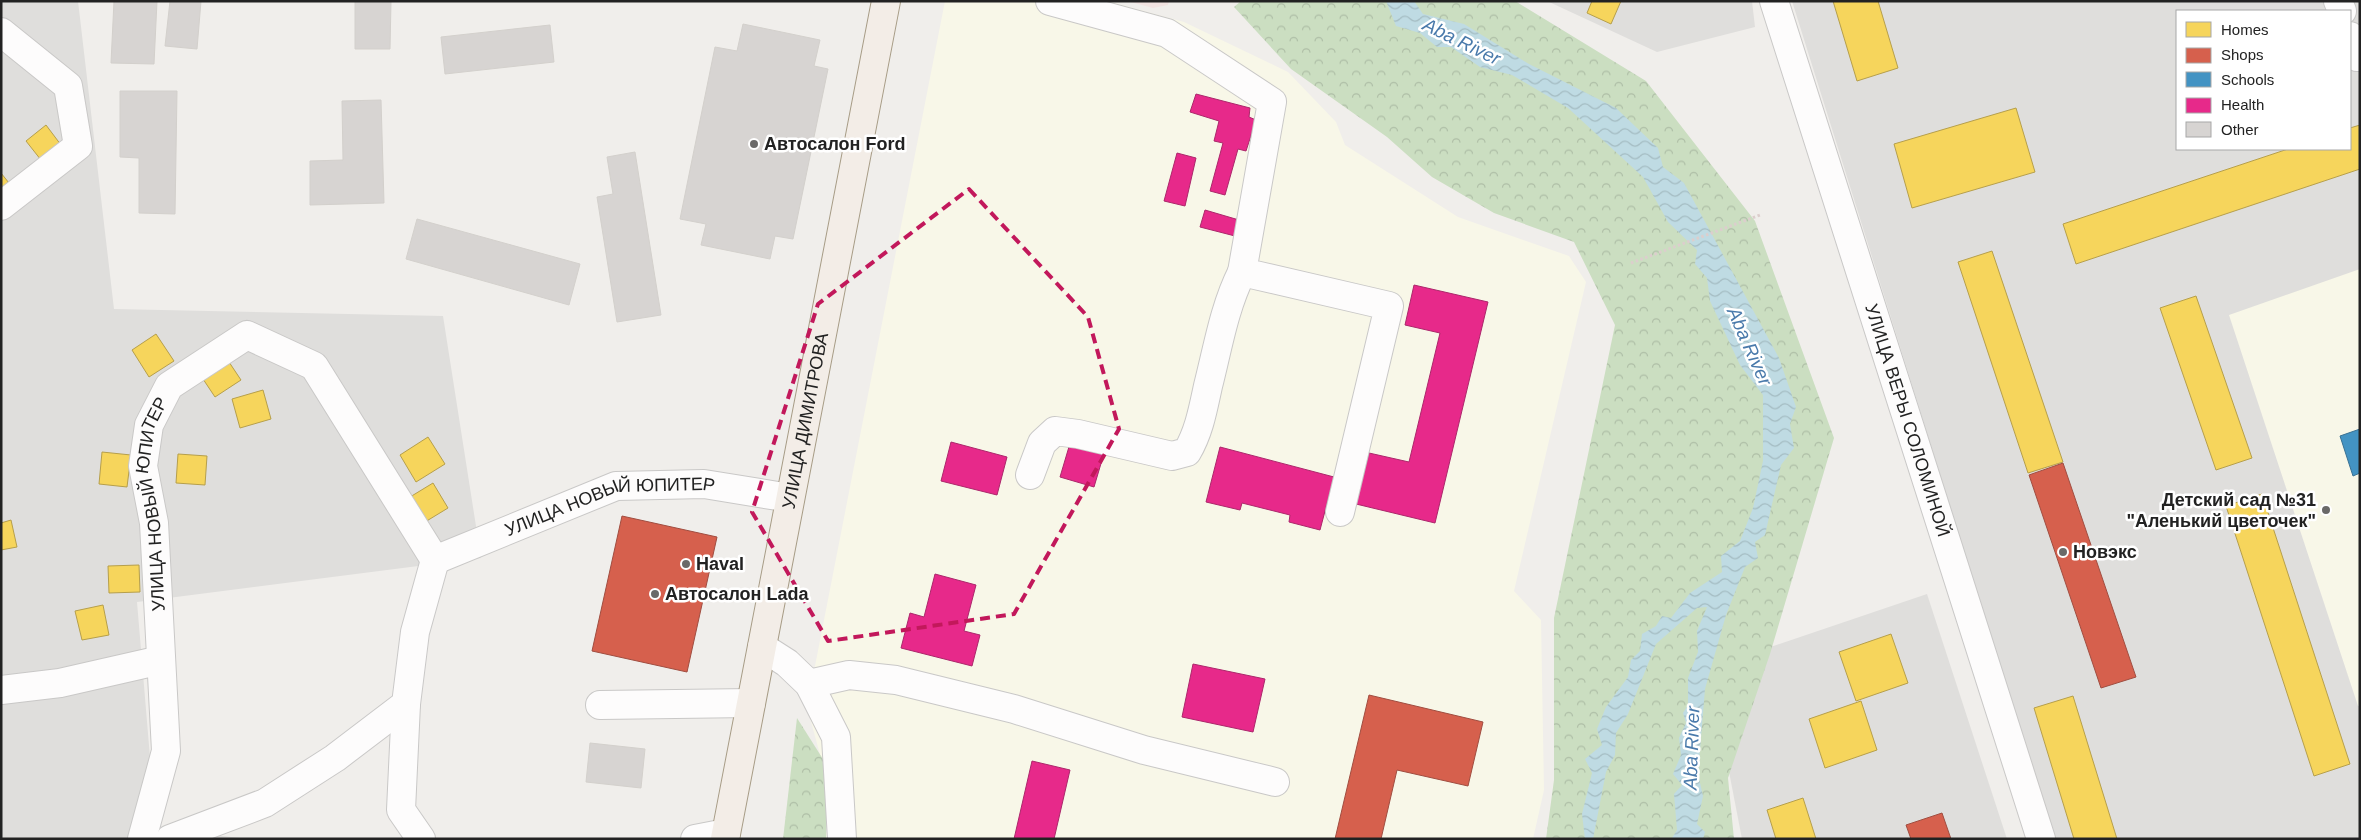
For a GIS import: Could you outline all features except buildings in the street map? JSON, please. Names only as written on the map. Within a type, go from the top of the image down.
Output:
[{"type":"main road","name":"УЛИЦА ДИМИТРОВА","points":[[725,836],[886,1]]},
{"type":"street","points":[[1030,475],[1042,442],[1055,431],[1078,434],[1172,456],[1186,452],[1194,439],[1201,418],[1229,298],[1242,272],[1272,102],[1167,32],[1050,1]]},
{"type":"street","name":"УЛИЦА ВЕРЫ СОЛОМИНОЙ","points":[[1774,1],[2041,839]]},
{"type":"street","points":[[1,32],[68,86],[78,146],[1,206]]},
{"type":"street","points":[[1242,272],[1389,306],[1340,512]]},
{"type":"street","name":"УЛИЦА НОВЫЙ ЮПИТЕР","points":[[142,839],[166,751],[154,523],[143,466],[149,425],[169,386],[247,335],[314,366],[435,560],[616,486],[704,484],[790,498]]},
{"type":"street","points":[[421,839],[401,810],[406,704],[415,632],[435,560]]},
{"type":"street","points":[[762,647],[788,663],[809,684],[836,737],[842,839]]},
{"type":"street","points":[[1,690],[60,683],[161,660]]},
{"type":"street","points":[[809,684],[849,675],[896,680],[1014,709],[1144,750],[1275,782]]},
{"type":"street","points":[[600,705],[751,703]]},
{"type":"street","points":[[170,839],[265,803],[335,758],[406,704]]},
{"type":"street","points":[[695,839],[725,836]]},
{"type":"path","points":[[1631,263],[1760,215]]},
{"type":"highlighted area","points":[[969,189],[1088,317],[1119,429],[1014,614],[828,641],[752,512],[818,304]]},
{"type":"shaded area","points":[[1,1],[78,1],[114,309],[443,316],[481,558],[137,602],[156,829],[250,839],[1,839]]},
{"type":"shaded area","points":[[945,1],[1108,1],[1184,22],[1288,72],[1336,122],[1345,145],[1458,217],[1569,256],[1586,282],[1514,591],[1541,620],[1544,790],[1533,839],[825,839],[833,802],[807,707]]},
{"type":"shaded area","points":[[1127,1],[1169,1],[1168,5],[1153,8]]},
{"type":"shaded area","points":[[1547,1],[1752,1],[1755,27],[1657,52]]},
{"type":"shaded area","points":[[1792,1],[2360,1],[2360,839],[2054,839]]},
{"type":"shaded area","name":"Детский сад №31 \"Аленький цветочек\"","points":[[2360,269],[2360,706],[2358,706],[2229,315]]},
{"type":"shaded area","points":[[1927,594],[2007,839],[1742,839],[1714,694],[1726,662]]},
{"type":"green space","points":[[1241,1],[1515,1],[1646,81],[1755,221],[1834,438],[1770,654],[1728,778],[1734,839],[1546,839],[1554,780],[1554,618],[1615,325],[1574,242],[1494,213],[1432,177],[1387,137],[1291,69],[1234,7]]},
{"type":"green space","points":[[797,718],[828,767],[826,839],[783,839]]},
{"type":"water","name":"Aba River","points":[[1386,1],[1414,1],[1423,14],[1464,24],[1529,64],[1616,108],[1658,148],[1663,167],[1684,183],[1779,358],[1796,407],[1790,424],[1794,448],[1781,465],[1765,535],[1755,542],[1758,558],[1745,567],[1726,615],[1705,689],[1698,774],[1703,796],[1697,824],[1705,832],[1703,839],[1672,838],[1677,830],[1674,794],[1682,785],[1673,774],[1681,755],[1679,738],[1686,723],[1683,713],[1688,705],[1688,678],[1698,652],[1697,631],[1707,607],[1697,608],[1656,644],[1628,714],[1616,733],[1615,755],[1606,772],[1593,839],[1585,839],[1582,814],[1592,773],[1585,759],[1602,745],[1597,729],[1606,707],[1628,677],[1631,660],[1640,651],[1642,634],[1656,626],[1662,616],[1671,618],[1690,593],[1722,572],[1721,556],[1740,541],[1753,508],[1763,461],[1763,395],[1740,365],[1710,301],[1707,278],[1695,264],[1697,250],[1668,222],[1643,177],[1568,108],[1512,75],[1480,67],[1451,47],[1437,47],[1420,33],[1396,26]]},
{"type":"place","name":"Автосалон Ford","points":[[754,144]]},
{"type":"place","name":"Детский сад №31 \"Аленький цветочек\"","points":[[2326,510]]},
{"type":"place","name":"Новэкс","points":[[2063,552]]},
{"type":"place","name":"Haval","points":[[686,564]]},
{"type":"place","name":"Автосалон Lada","points":[[655,594]]}]
